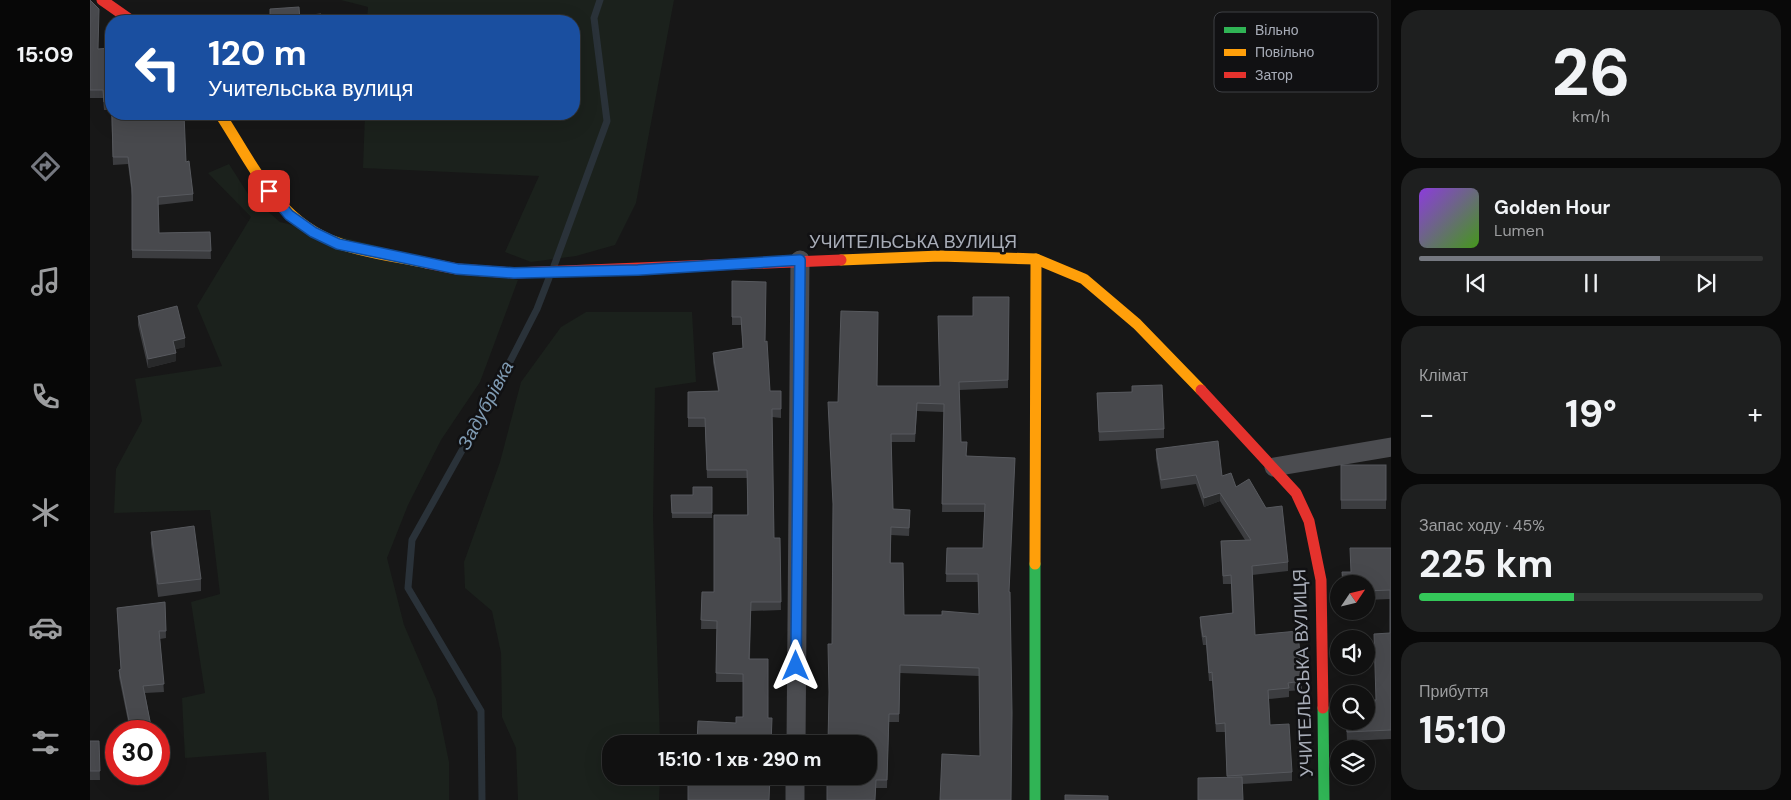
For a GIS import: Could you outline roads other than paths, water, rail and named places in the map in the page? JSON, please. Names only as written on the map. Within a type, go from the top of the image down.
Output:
[{"type":"main road","points":[[102,0],[123,15]]},
{"type":"main road","name":"УЧИТЕЛЬСЬКА ВУЛИЦЯ","points":[[224,120],[269,191],[289,215],[313,232],[338,244],[457,269],[514,273],[638,270],[800,260],[940,256],[1036,259],[1084,279],[1137,324],[1296,493],[1308,521],[1321,580],[1324,800]]},
{"type":"main road","points":[[1035,800],[1036,259]]},
{"type":"street","points":[[796,735],[800,260]]},
{"type":"street","points":[[1274,468],[1391,447]]},
{"type":"street","points":[[795,785],[795,800]]},
{"type":"waterway","name":"Задубрівка","points":[[554,266],[607,121],[594,18],[600,0]]},
{"type":"waterway","name":"Задубрівка","points":[[482,800],[481,711],[408,588],[412,540],[494,393],[537,309],[549,278]]}]
